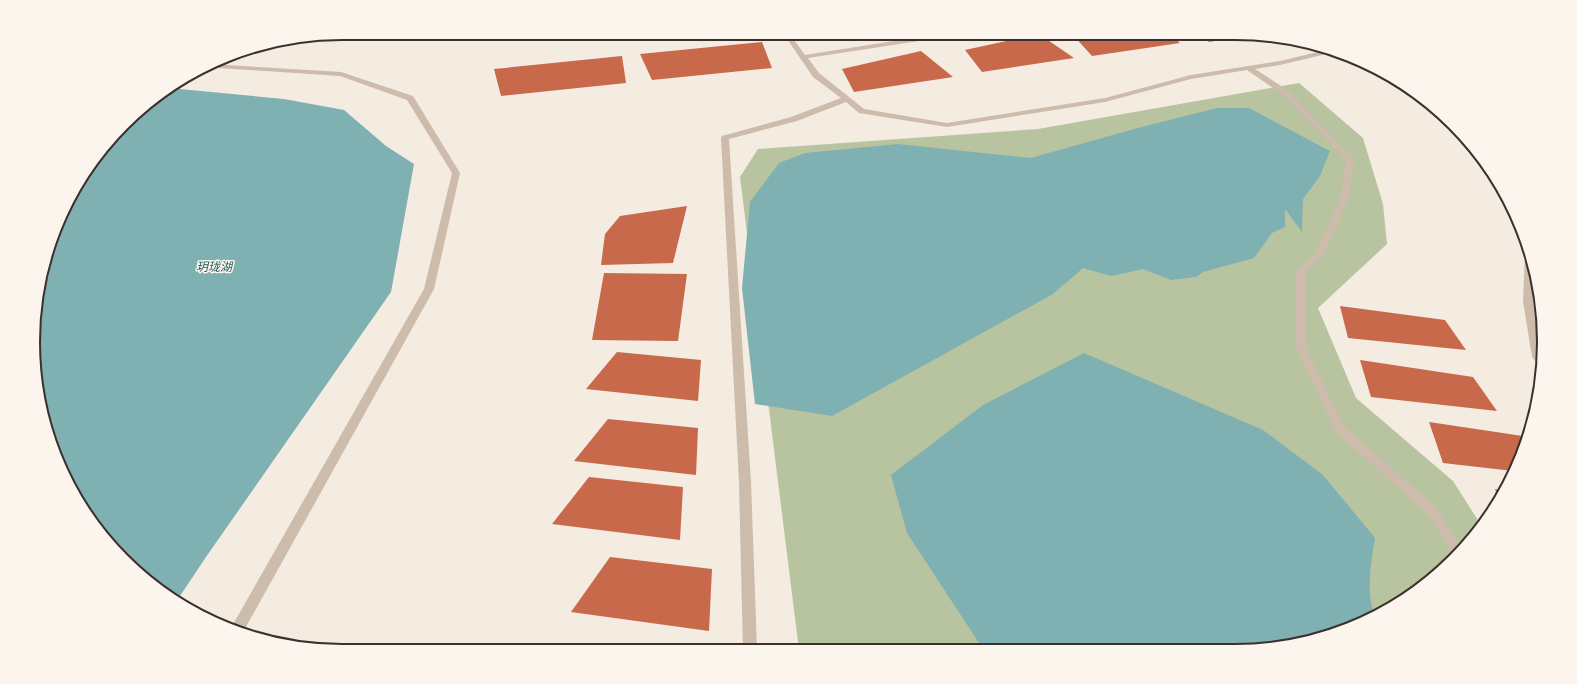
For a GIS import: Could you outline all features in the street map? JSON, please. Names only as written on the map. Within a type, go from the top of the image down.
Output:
[{"type":"street","points":[[791,40],[816,75],[862,111],[948,125],[1105,100],[1191,77],[1280,63],[1322,53]]},
{"type":"street","points":[[804,57],[913,40]]},
{"type":"street","points":[[218,67],[341,74],[410,98],[456,173],[429,289],[239,626]]},
{"type":"street","points":[[1248,68],[1286,93],[1350,160],[1344,198],[1320,253],[1301,270],[1301,348],[1340,429],[1432,511],[1455,549]]},
{"type":"street","points":[[750,644],[745,482],[725,138],[794,119],[846,99]]},
{"type":"street","points":[[1529,274],[1528,301],[1536,353]]},
{"type":"green space","points":[[1299,83],[1363,138],[1383,204],[1387,244],[1318,308],[1356,398],[1453,481],[1478,521],[1449,556],[1419,582],[1386,604],[1369,613],[1313,634],[1274,641],[1235,644],[798,644],[740,177],[758,149],[1038,129]]},
{"type":"water","name":"玥珑湖","points":[[177,89],[284,99],[344,110],[386,146],[414,164],[391,292],[180,597],[158,582],[128,556],[102,526],[80,493],[63,458],[50,420],[41,362],[41,322],[46,283],[56,245],[71,208],[80,191],[102,158],[128,128],[158,102]]},
{"type":"water","points":[[1217,108],[1249,108],[1330,151],[1320,176],[1303,199],[1302,232],[1285,209],[1285,227],[1272,233],[1254,258],[1203,272],[1196,277],[1171,280],[1143,269],[1111,276],[1083,268],[1053,294],[832,416],[755,404],[742,288],[750,202],[779,163],[805,153],[898,144],[1031,158],[1134,129]]},
{"type":"water","points":[[1084,353],[1263,430],[1323,475],[1375,538],[1370,586],[1370,596],[1373,611],[1351,621],[1313,634],[1255,643],[980,644],[907,533],[891,475],[983,405]]},
{"type":"building","points":[[1011,40],[1048,40],[1074,58],[982,72],[965,50]]},
{"type":"building","points":[[1078,40],[1177,40],[1180,43],[1092,56]]},
{"type":"building","points":[[1207,40],[1220,40],[1209,42]]},
{"type":"building","points":[[762,42],[772,68],[652,80],[640,54]]},
{"type":"building","points":[[921,51],[953,77],[854,92],[842,69]]},
{"type":"building","points":[[622,56],[626,83],[501,96],[494,69]]},
{"type":"building","points":[[687,206],[673,263],[601,265],[605,234],[620,216]]},
{"type":"building","points":[[604,273],[687,274],[678,341],[592,340]]},
{"type":"building","points":[[1340,306],[1445,320],[1466,350],[1348,338]]},
{"type":"building","points":[[617,352],[701,360],[698,401],[586,389]]},
{"type":"building","points":[[1360,360],[1473,377],[1497,411],[1371,397]]},
{"type":"building","points":[[608,419],[698,428],[696,475],[574,461]]},
{"type":"building","points":[[1429,422],[1522,436],[1508,470],[1443,463]]},
{"type":"building","points":[[589,477],[683,487],[680,540],[552,524]]},
{"type":"building","points":[[610,557],[712,569],[709,631],[571,612]]}]
